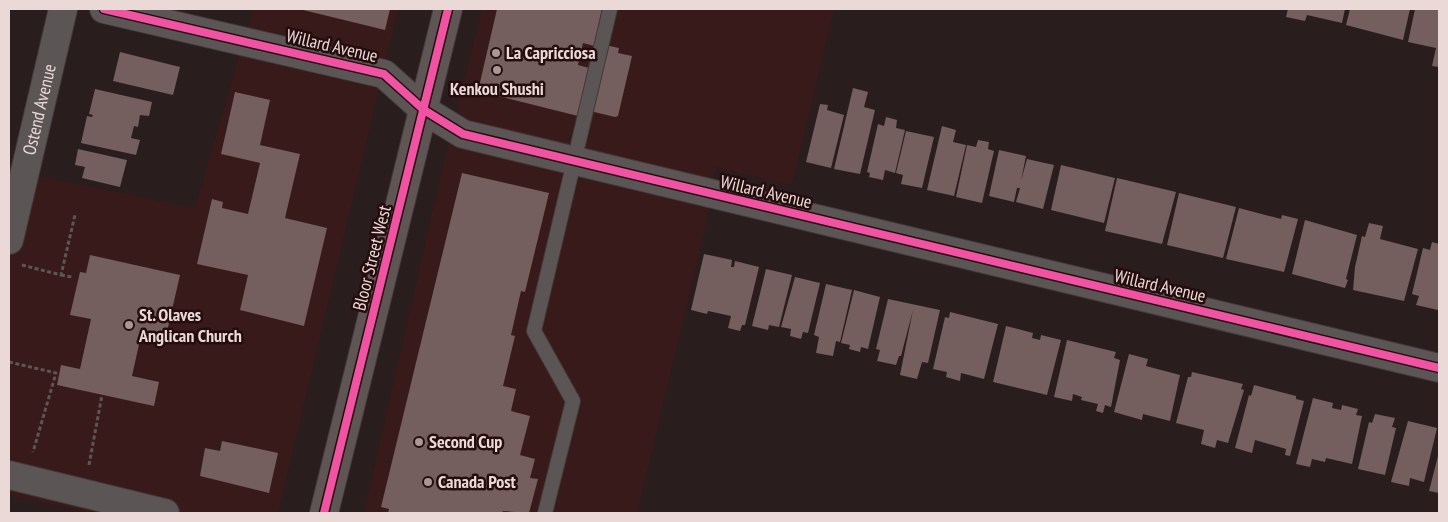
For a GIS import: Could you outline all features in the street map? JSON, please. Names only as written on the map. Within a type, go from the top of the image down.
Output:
[{"type":"main road","name":"Bloor Street West","points":[[324,513],[448,9]]},
{"type":"street","name":"Ostend Avenue","points":[[9,240],[63,9]]},
{"type":"street","name":"Willard Avenue","points":[[104,9],[384,74],[424,110],[463,134],[1439,368]]},
{"type":"street","points":[[9,475],[165,513]]},
{"type":"lane","points":[[545,513],[572,401],[534,331],[610,9]]},
{"type":"path","points":[[61,275],[75,215]]},
{"type":"path","points":[[22,265],[72,278]]},
{"type":"path","points":[[9,362],[56,373],[32,455]]},
{"type":"path","points":[[88,469],[102,395]]},
{"type":"shaded area","points":[[253,9],[398,9],[278,513],[91,513],[9,496],[9,170],[195,208]]},
{"type":"shaded area","points":[[482,9],[834,9],[792,185],[716,167],[705,229],[637,513],[364,513],[441,174]]},
{"type":"building","points":[[299,9],[390,9],[385,30]]},
{"type":"building","points":[[497,9],[602,9],[594,46],[583,43],[578,65],[589,68],[578,116],[478,91]]},
{"type":"building","points":[[1288,9],[1345,9],[1342,23],[1307,15],[1305,21],[1286,17]]},
{"type":"building","points":[[1350,9],[1410,9],[1403,40],[1346,25]]},
{"type":"building","points":[[1415,9],[1439,9],[1439,67],[1432,66],[1436,48],[1408,42]]},
{"type":"building","points":[[605,45],[619,48],[618,53],[632,56],[618,116],[615,117],[590,111]]},
{"type":"building","points":[[120,52],[180,67],[173,95],[113,81]]},
{"type":"building","points":[[853,88],[868,92],[864,107],[875,110],[860,174],[834,169]]},
{"type":"building","points":[[95,89],[152,102],[149,116],[140,115],[138,127],[134,126],[131,138],[140,140],[136,155],[81,143],[87,116],[92,117],[93,115],[89,114]]},
{"type":"building","points":[[235,92],[270,100],[260,145],[300,154],[285,218],[327,228],[304,326],[240,310],[248,275],[197,264],[212,199],[223,202],[222,208],[248,214],[260,163],[221,154]]},
{"type":"building","points":[[820,104],[828,105],[827,110],[844,115],[831,168],[806,162]]},
{"type":"building","points":[[886,117],[897,120],[896,128],[905,130],[895,173],[885,170],[883,180],[869,177],[870,173],[867,172],[878,124],[884,126]]},
{"type":"building","points":[[942,126],[956,130],[953,142],[966,145],[954,196],[927,190]]},
{"type":"building","points":[[906,131],[934,137],[922,188],[901,184],[903,175],[896,173]]},
{"type":"building","points":[[978,140],[989,142],[988,149],[994,151],[982,203],[956,197],[967,145],[976,147]]},
{"type":"building","points":[[78,149],[127,160],[120,187],[82,178],[85,167],[75,165]]},
{"type":"building","points":[[999,150],[1026,156],[1021,181],[1027,159],[1054,165],[1043,209],[1016,202],[1020,188],[1017,188],[1014,202],[989,196]]},
{"type":"building","points":[[1061,165],[1115,178],[1104,223],[1051,210]]},
{"type":"building","points":[[462,173],[549,193],[525,292],[521,291],[511,335],[515,336],[503,386],[516,389],[511,411],[530,416],[520,455],[535,459],[530,478],[538,479],[529,513],[503,511],[502,513],[388,513],[389,509],[381,507]]},
{"type":"building","points":[[1117,178],[1176,192],[1162,244],[1105,231]]},
{"type":"building","points":[[1179,193],[1236,207],[1223,258],[1167,245]]},
{"type":"building","points":[[1239,208],[1281,219],[1282,215],[1298,219],[1284,272],[1226,259]]},
{"type":"building","points":[[1305,220],[1357,235],[1345,288],[1292,274]]},
{"type":"building","points":[[1369,223],[1383,226],[1380,239],[1418,249],[1404,301],[1353,290],[1355,267],[1362,236],[1365,237]]},
{"type":"building","points":[[1432,242],[1439,244],[1438,310],[1416,305],[1419,296],[1412,294],[1423,248],[1430,250]]},
{"type":"building","points":[[704,254],[732,260],[731,267],[734,267],[735,261],[759,267],[745,325],[742,325],[740,331],[728,328],[731,316],[708,311],[707,314],[691,310]]},
{"type":"building","name":"St. Olaves Anglican Church","points":[[90,255],[180,275],[166,336],[142,331],[132,376],[159,382],[154,406],[57,385],[61,365],[80,369],[91,319],[70,315],[80,272],[86,273]]},
{"type":"building","points":[[766,269],[792,275],[779,327],[769,325],[768,330],[752,326]]},
{"type":"building","points":[[795,277],[820,283],[808,333],[803,332],[801,339],[790,336],[791,329],[781,327]]},
{"type":"building","points":[[826,284],[852,290],[840,342],[836,341],[833,356],[816,353],[819,337],[814,335]]},
{"type":"building","points":[[854,290],[880,297],[868,349],[861,347],[860,352],[849,349],[850,345],[841,343]]},
{"type":"building","points":[[888,299],[940,310],[928,363],[922,362],[917,379],[900,375],[913,310],[901,356],[899,356],[896,365],[877,361],[880,350],[876,349]]},
{"type":"building","points":[[950,312],[998,324],[984,379],[961,373],[960,381],[946,377],[947,372],[933,369],[945,317],[949,318]]},
{"type":"building","points":[[1006,326],[1033,333],[1032,338],[1040,340],[1041,335],[1061,340],[1047,395],[993,382]]},
{"type":"building","points":[[1067,340],[1116,352],[1114,358],[1120,360],[1111,407],[1105,405],[1103,413],[1096,411],[1098,404],[1081,400],[1082,397],[1073,394],[1072,401],[1054,397]]},
{"type":"building","points":[[1129,354],[1148,359],[1146,366],[1180,375],[1170,421],[1143,414],[1142,420],[1114,412]]},
{"type":"building","points":[[1192,372],[1243,384],[1241,389],[1244,390],[1228,443],[1217,440],[1215,448],[1201,444],[1204,430],[1176,423],[1188,377],[1191,377]]},
{"type":"building","points":[[1254,385],[1296,396],[1296,399],[1304,401],[1290,456],[1285,455],[1286,449],[1255,440],[1252,453],[1235,448],[1249,395],[1251,396]]},
{"type":"building","points":[[1313,398],[1333,403],[1332,408],[1341,410],[1342,405],[1358,409],[1356,415],[1362,416],[1352,464],[1326,458],[1325,462],[1312,459],[1310,467],[1296,464]]},
{"type":"building","points":[[1375,414],[1395,418],[1392,427],[1396,428],[1385,475],[1358,469],[1369,422],[1372,423]]},
{"type":"building","points":[[1408,421],[1437,428],[1424,482],[1410,478],[1409,486],[1391,482]]},
{"type":"building","points":[[222,441],[278,453],[269,493],[200,476],[205,448],[220,451]]},
{"type":"building","points":[[1439,452],[1439,493],[1429,491]]},
{"type":"cycle path","points":[[104,9],[384,74],[424,110],[463,134],[1439,368]]},
{"type":"cycle path","points":[[324,513],[448,9]]},
{"type":"place","name":"La Capricciosa","points":[[496,53]]},
{"type":"place","name":"Kenkou Shushi","points":[[497,70]]},
{"type":"place","name":"St. Olaves Anglican Church","points":[[129,325]]},
{"type":"place","name":"Second Cup","points":[[419,442]]},
{"type":"place","name":"Canada Post","points":[[428,482]]}]
